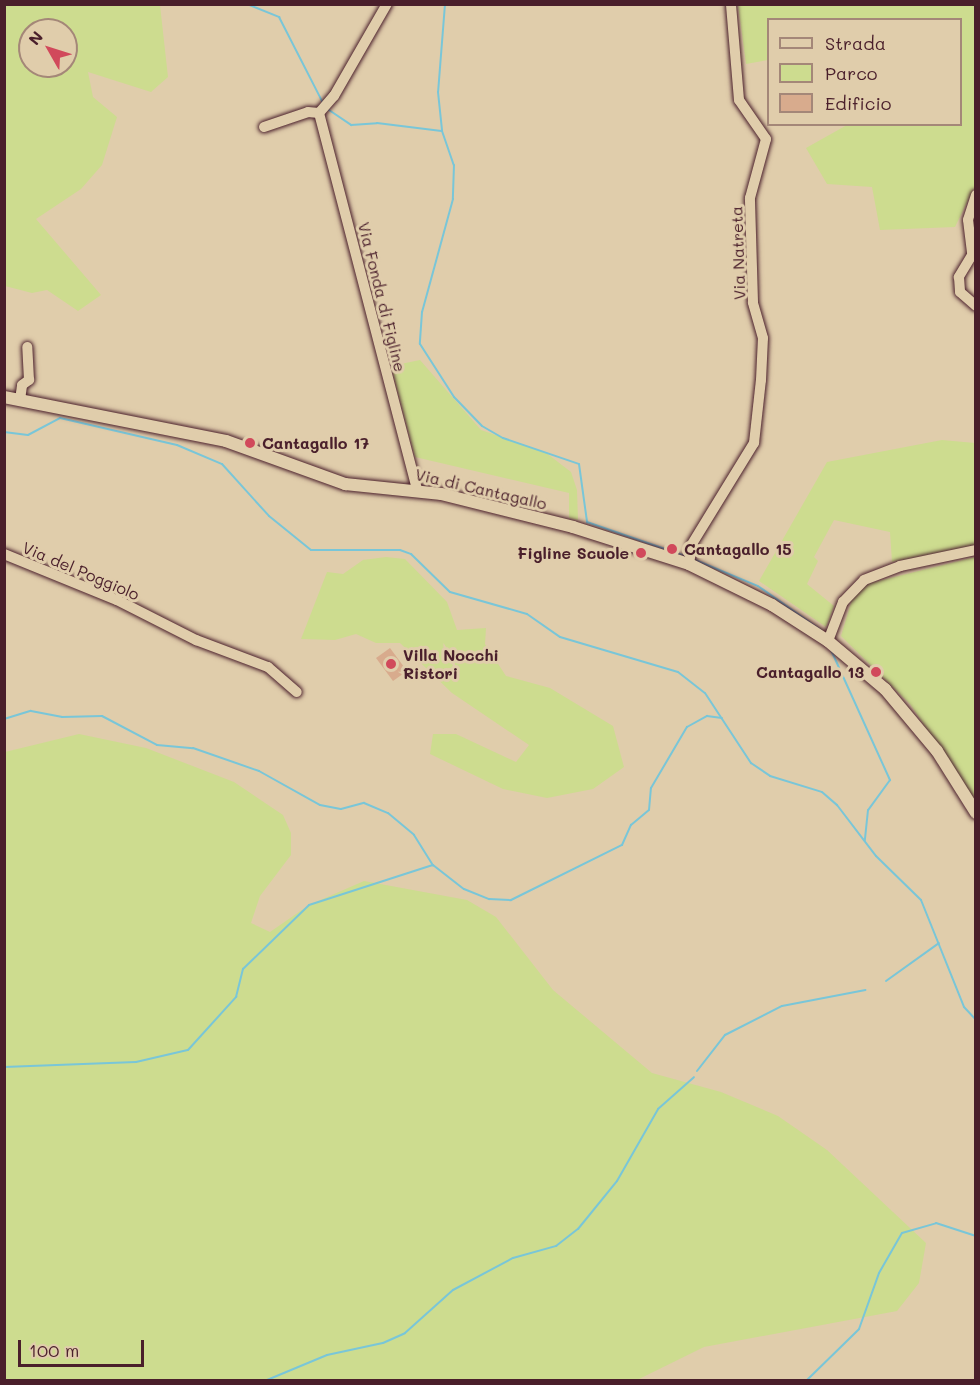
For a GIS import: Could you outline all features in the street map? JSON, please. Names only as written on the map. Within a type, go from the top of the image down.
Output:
[{"type":"street","points":[[264,127],[308,112],[319,113],[334,96],[387,4]]},
{"type":"street","name":"Via Natreta","points":[[689,560],[754,443],[761,380],[763,338],[753,302],[750,198],[766,139],[739,100],[731,4]]},
{"type":"street","name":"Via Fonda di Figline","points":[[319,113],[417,489]]},
{"type":"street","points":[[975,195],[968,219],[972,255],[959,277],[960,292],[975,306]]},
{"type":"street","points":[[21,400],[22,385],[29,380],[27,347]]},
{"type":"street","name":"Via di Cantagallo","points":[[4,397],[226,441],[355,486],[417,489],[573,527],[689,560],[772,605],[855,663],[894,699],[937,752],[975,813]]},
{"type":"street","points":[[824,640],[843,602],[864,580],[900,566],[975,550]]},
{"type":"street","name":"Via del Poggiolo","points":[[4,554],[268,667],[297,692]]},
{"type":"green space","points":[[5,4],[160,5],[168,77],[151,92],[88,72],[93,97],[117,117],[102,165],[81,189],[36,219],[101,295],[78,311],[47,290],[32,293],[5,286]]},
{"type":"green space","points":[[738,5],[975,5],[975,186],[955,227],[880,230],[872,187],[827,184],[806,148],[845,126],[962,126],[962,18],[767,18],[767,60],[746,64]]},
{"type":"green space","points":[[420,360],[481,430],[545,452],[571,472],[577,490],[578,520],[569,518],[569,493],[415,457],[391,366]]},
{"type":"green space","points":[[942,440],[975,443],[975,545],[892,562],[890,532],[834,520],[814,557],[818,561],[807,584],[834,606],[826,627],[759,581],[827,462]]},
{"type":"green space","points":[[386,557],[405,559],[447,602],[457,630],[486,628],[485,644],[506,676],[550,688],[613,726],[624,767],[593,789],[547,798],[503,789],[430,754],[433,734],[456,734],[516,762],[529,745],[452,693],[400,643],[376,643],[356,634],[335,640],[301,639],[327,572],[343,574],[363,560]]},
{"type":"green space","points":[[975,557],[975,801],[910,704],[841,636],[853,596],[870,583]]},
{"type":"green space","points":[[79,734],[146,748],[234,782],[283,815],[291,833],[291,855],[260,896],[251,923],[270,932],[309,905],[364,881],[467,900],[496,917],[553,990],[652,1073],[721,1092],[778,1116],[827,1150],[926,1243],[919,1283],[897,1311],[704,1347],[637,1380],[5,1380],[5,752]]},
{"type":"building","name":"Villa Nocchi Ristori","points":[[390,648],[407,671],[393,681],[376,658]]},
{"type":"waterway","points":[[247,4],[279,17],[323,103]]},
{"type":"waterway","points":[[445,4],[438,92],[442,131],[454,165],[453,199],[422,312],[420,344],[454,397],[482,426],[503,438],[579,464],[587,522],[688,557]]},
{"type":"waterway","points":[[329,110],[351,125],[377,123],[442,131]]},
{"type":"waterway","points":[[4,432],[28,435],[60,418],[177,445],[222,464],[269,516],[311,550],[400,550],[411,554],[450,592],[527,614],[560,637],[678,672],[705,693],[751,763],[770,776],[822,792],[837,805],[876,856],[921,900],[964,1007],[976,1020]]},
{"type":"waterway","points":[[693,559],[758,586],[822,631]]},
{"type":"waterway","points":[[831,650],[890,780],[868,810],[865,841]]},
{"type":"waterway","points":[[4,719],[31,711],[62,717],[102,716],[157,745],[193,748],[259,771],[320,805],[341,809],[364,803],[388,813],[414,835],[433,865],[464,889],[489,899],[511,900],[622,845],[631,825],[649,810],[651,788],[687,727],[707,716],[722,718]]},
{"type":"waterway","points":[[4,1067],[136,1062],[188,1050],[236,997],[243,969],[309,905],[433,865]]},
{"type":"waterway","points":[[886,981],[939,943]]},
{"type":"waterway","points":[[697,1071],[725,1035],[782,1006],[865,990]]},
{"type":"waterway","points":[[267,1380],[327,1355],[383,1343],[405,1333],[453,1290],[513,1258],[556,1246],[578,1229],[617,1181],[658,1109],[694,1077]]},
{"type":"waterway","points":[[807,1380],[859,1329],[879,1273],[902,1233],[936,1223],[976,1236]]},
{"type":"place","name":"Cantagallo 17","points":[[250,443]]},
{"type":"place","name":"Cantagallo 15","points":[[672,549]]},
{"type":"place","name":"Figline Scuole","points":[[641,553]]},
{"type":"place","name":"Villa Nocchi Ristori","points":[[391,664]]},
{"type":"place","name":"Cantagallo 13","points":[[876,672]]}]
